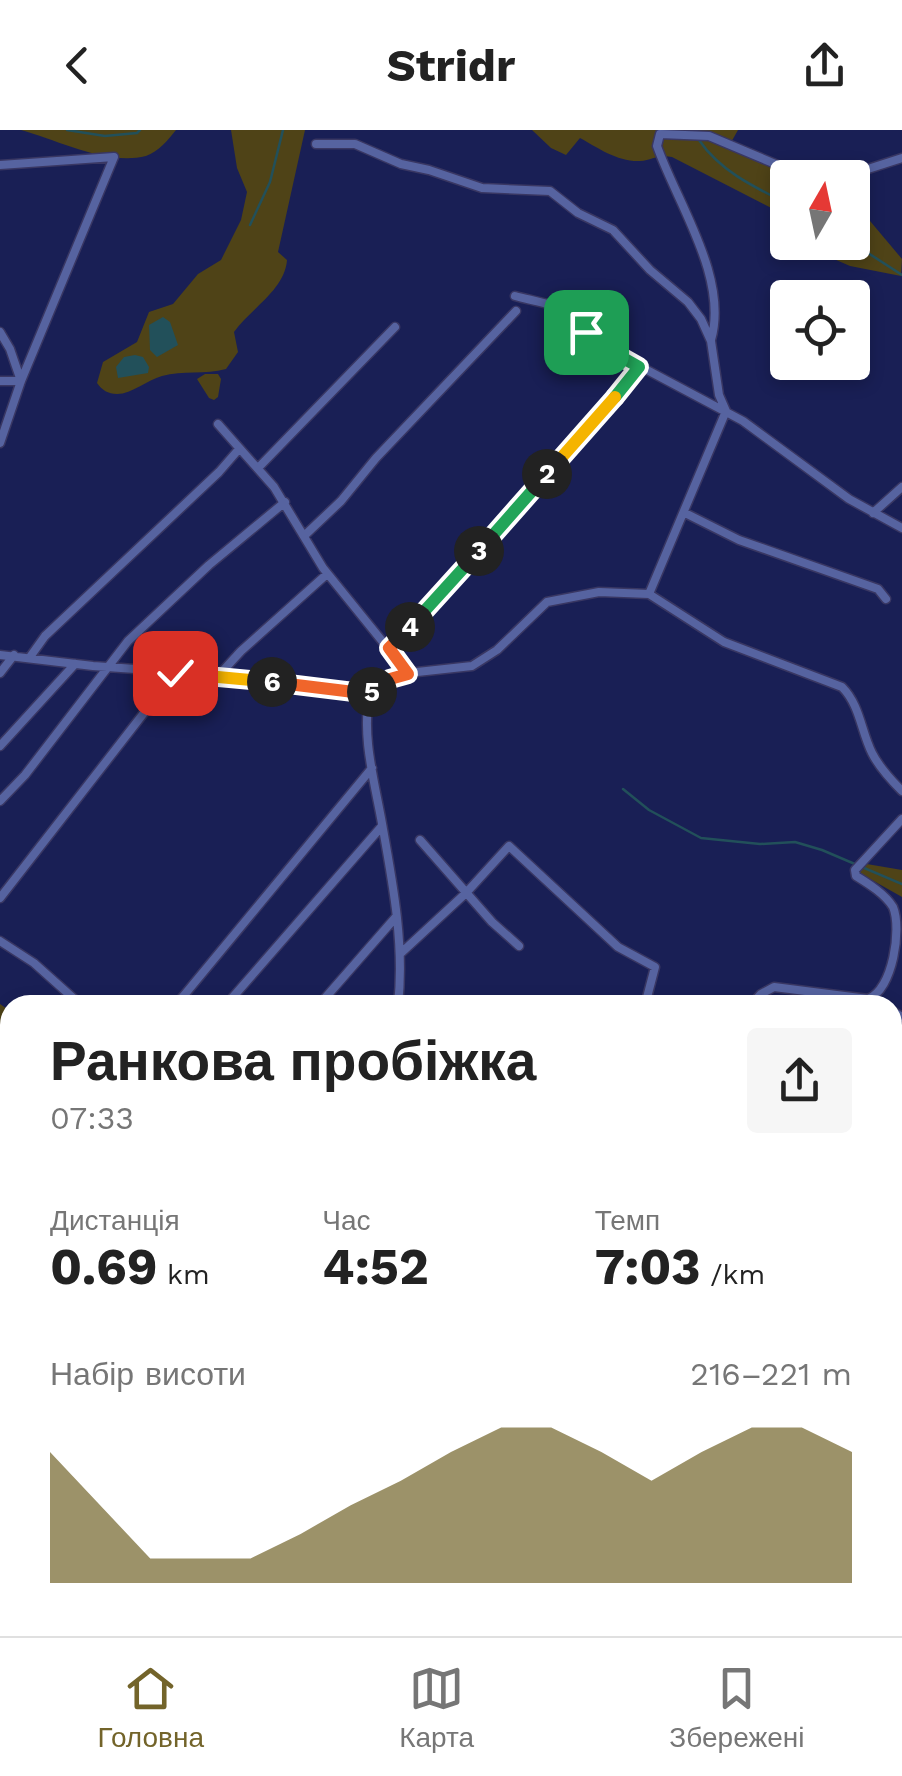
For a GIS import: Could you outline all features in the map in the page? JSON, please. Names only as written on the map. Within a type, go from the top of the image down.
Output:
[{"type":"street","points":[[710,341],[714,290],[657,146],[660,134],[701,135],[729,142],[770,162]]},
{"type":"street","points":[[316,144],[355,144],[401,164],[482,188],[538,188],[559,195],[578,213],[626,240],[650,270],[688,302],[701,319],[726,412],[649,594]]},
{"type":"street","points":[[0,165],[114,157],[21,381],[0,443]]},
{"type":"street","points":[[870,168],[902,158]]},
{"type":"street","points":[[516,296],[568,312],[600,345],[726,412],[848,499],[902,528]]},
{"type":"street","points":[[304,536],[516,311]]},
{"type":"street","points":[[258,467],[395,327]]},
{"type":"street","points":[[0,332],[21,381]]},
{"type":"street","points":[[389,648],[582,437],[639,367]]},
{"type":"street","points":[[0,381],[21,381]]},
{"type":"street","points":[[218,424],[258,467],[327,574],[408,674]]},
{"type":"street","points":[[30,656],[45,636],[239,449]]},
{"type":"street","points":[[873,512],[902,487]]},
{"type":"street","points":[[0,801],[25,775],[128,641],[284,502]]},
{"type":"street","points":[[685,513],[740,540],[878,588],[886,599]]},
{"type":"street","points":[[218,675],[240,650],[327,574]]},
{"type":"street","points":[[0,655],[370,694],[390,679],[408,674],[472,666],[497,650],[546,602],[599,592],[649,594],[724,642],[842,687],[854,704],[872,754],[902,792]]},
{"type":"street","points":[[0,672],[14,655]]},
{"type":"street","points":[[0,746],[75,664]]},
{"type":"street","points":[[0,898],[175,673]]},
{"type":"street","points":[[370,694],[367,718],[372,768],[401,953],[399,995]]},
{"type":"street","points":[[184,995],[372,768]]},
{"type":"street","points":[[877,995],[887,983],[898,919],[885,897],[856,876],[857,867],[902,820]]},
{"type":"street","points":[[235,995],[382,826]]},
{"type":"street","points":[[420,840],[492,922],[519,946]]},
{"type":"street","points":[[401,953],[466,893],[509,846],[618,947],[655,968],[648,995]]},
{"type":"street","points":[[328,995],[395,918]]},
{"type":"street","points":[[0,941],[34,963],[70,995]]},
{"type":"street","points":[[760,995],[774,988],[844,995]]},
{"type":"shaded area","points":[[21,130],[176,130],[155,152],[115,158]]},
{"type":"shaded area","points":[[231,130],[305,130],[278,252],[287,260],[285,271],[274,290],[234,332],[238,352],[226,369],[170,374],[117,394],[103,390],[97,383],[103,362],[137,342],[149,312],[173,304],[198,274],[221,260],[241,220],[247,192],[237,168]]},
{"type":"shaded area","points":[[532,130],[738,130],[729,146],[770,163],[770,207],[672,157],[624,159],[580,138],[566,155],[551,148]]},
{"type":"shaded area","points":[[870,221],[902,259],[901,276],[836,260],[870,260]]},
{"type":"shaded area","points":[[163,317],[170,322],[178,345],[157,357],[150,350],[149,325]]},
{"type":"shaded area","points":[[124,357],[143,357],[148,373],[118,378],[116,367]]},
{"type":"shaded area","points":[[205,374],[218,374],[221,379],[214,400],[197,379]]},
{"type":"shaded area","points":[[861,863],[902,870],[902,897],[856,871]]},
{"type":"waterway","points":[[67,130],[105,136],[140,130]]},
{"type":"waterway","points":[[250,225],[270,182],[283,130]]},
{"type":"waterway","points":[[699,140],[727,169],[770,195]]},
{"type":"waterway","points":[[870,254],[902,275]]},
{"type":"waterway","points":[[623,789],[649,810],[701,838],[760,844],[795,842],[902,884]]},
{"type":"route","points":[[175,673],[370,694],[390,679],[408,674],[389,648],[582,437],[639,367],[600,345],[586,332]]}]
